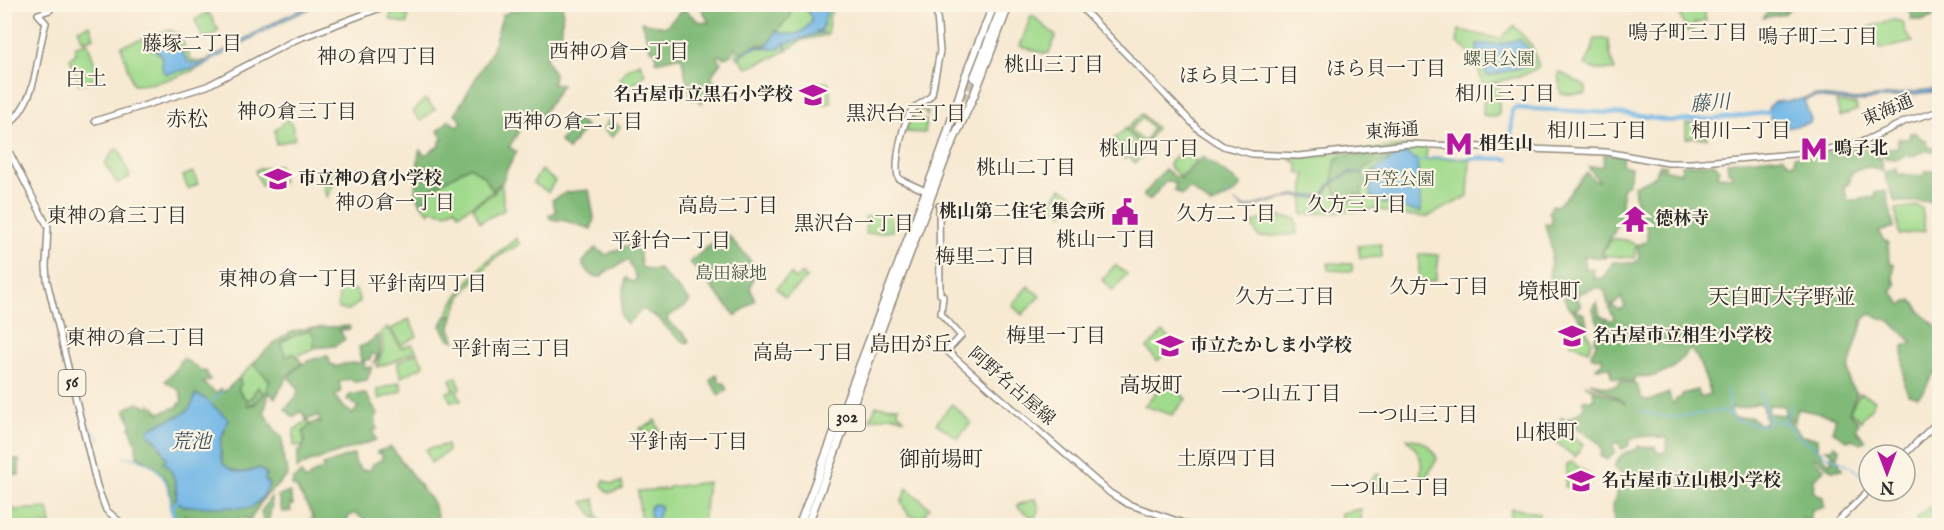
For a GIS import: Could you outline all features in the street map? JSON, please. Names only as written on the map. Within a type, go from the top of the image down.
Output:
[{"type":"highway","name":"302","points":[[807,525],[929,193],[966,75],[994,4]]},
{"type":"highway","points":[[929,193],[974,95],[1004,4]]},
{"type":"highway","points":[[989,15],[973,78],[1004,4]]},
{"type":"highway","name":"302","points":[[799,525],[917,214],[929,193]]},
{"type":"main road","points":[[4,131],[21,113],[32,93],[46,23],[38,14],[50,10],[53,4]]},
{"type":"main road","points":[[95,121],[212,84],[295,40],[391,4]]},
{"type":"main road","points":[[929,193],[898,179],[896,162],[910,114],[914,108],[929,99],[933,90],[940,51],[936,4]]},
{"type":"main road","name":"東海通","points":[[1079,4],[1198,129],[1223,146],[1252,154],[1299,156],[1408,144],[1606,152],[1668,163],[1692,163],[1816,152],[1864,141],[1940,110]]},
{"type":"main road","name":"56","points":[[4,142],[48,227],[47,281],[97,486],[104,506],[114,518],[125,525]]},
{"type":"main road","name":"阿野名古屋線","points":[[939,206],[940,294],[943,296],[940,314],[961,336],[948,351],[1110,493],[1128,504],[1192,525]]},
{"type":"main road","points":[[1917,443],[1940,419]]},
{"type":"main road","points":[[1917,444],[1940,424]]},
{"type":"main road","points":[[1835,525],[1857,503]]},
{"type":"green space","points":[[739,4],[790,4],[791,16],[767,44],[753,46],[744,52],[737,51],[735,47],[730,56],[724,58],[719,55],[717,59],[721,62],[712,75],[715,82],[707,96],[709,98],[701,104],[696,98],[692,100],[681,56],[656,62],[656,52],[650,49],[642,22],[665,27],[684,9],[698,21],[709,23],[700,5],[728,5],[733,9]]},
{"type":"green space","points":[[514,5],[563,5],[561,48],[545,56],[554,74],[553,84],[562,85],[536,124],[522,116],[514,127],[519,131],[509,147],[517,152],[502,183],[493,191],[485,178],[470,166],[434,187],[422,205],[415,192],[419,152],[420,150],[425,155],[440,145],[443,139],[438,131],[449,120],[457,127],[462,122],[455,114],[492,51],[503,14],[518,11],[519,7]]},
{"type":"green space","points":[[790,5],[804,8],[812,19],[805,29],[797,34],[776,31],[787,20]]},
{"type":"green space","points":[[831,5],[837,5],[830,14],[827,35],[803,40],[774,57],[747,68],[741,57],[739,59],[735,54],[737,51],[744,52],[753,46],[767,44],[758,47],[781,48],[782,44],[817,33],[816,30],[822,29],[826,13]]},
{"type":"green space","points":[[1684,5],[1704,5],[1706,21],[1695,23],[1694,30],[1687,31],[1678,11]]},
{"type":"green space","points":[[1772,5],[1794,5],[1784,14],[1763,18]]},
{"type":"green space","points":[[1908,5],[1919,7],[1939,5],[1939,10],[1930,18],[1915,20],[1911,19],[1912,15],[1907,10]]},
{"type":"green space","points":[[409,11],[407,24],[390,20],[391,12]]},
{"type":"green space","points":[[208,12],[219,31],[204,40],[195,20]]},
{"type":"green space","points":[[1031,16],[1056,36],[1049,53],[1020,46]]},
{"type":"green space","points":[[1895,20],[1903,22],[1905,31],[1913,42],[1881,49],[1872,40],[1867,28]]},
{"type":"green space","points":[[90,25],[94,37],[83,41],[78,29]]},
{"type":"green space","name":"螺貝公園","points":[[1514,26],[1532,46],[1539,67],[1524,75],[1485,85],[1499,84],[1499,114],[1495,117],[1483,115],[1484,86],[1482,86],[1475,62],[1457,43],[1459,30],[1500,39]]},
{"type":"green space","points":[[170,30],[179,34],[191,60],[199,62],[204,60],[206,63],[211,61],[174,78],[133,85],[121,46]]},
{"type":"green space","points":[[1595,39],[1609,39],[1610,55],[1615,70],[1596,70],[1585,65]]},
{"type":"green space","points":[[88,43],[99,78],[79,84],[70,59],[76,53],[75,46]]},
{"type":"green space","points":[[640,63],[645,74],[629,89],[619,80],[627,69]]},
{"type":"green space","points":[[1558,73],[1586,87],[1586,94],[1561,94]]},
{"type":"green space","points":[[827,82],[831,103],[818,105],[815,83]]},
{"type":"green space","points":[[425,99],[435,109],[421,121],[413,112]]},
{"type":"green space","points":[[1836,102],[1856,105],[1857,110],[1840,116]]},
{"type":"green space","points":[[928,106],[927,117],[925,109],[916,113],[913,118],[927,121],[925,133],[905,132],[914,110]]},
{"type":"green space","points":[[1142,114],[1156,128],[1147,143],[1145,141],[1153,128],[1143,118],[1130,129],[1146,144],[1143,146],[1126,129]]},
{"type":"green space","points":[[288,119],[295,139],[276,144],[275,130]]},
{"type":"green space","points":[[575,119],[586,126],[568,150],[560,142]]},
{"type":"green space","points":[[609,120],[620,127],[612,137],[603,129]]},
{"type":"green space","points":[[1707,123],[1707,138],[1686,138],[1686,124]]},
{"type":"green space","points":[[1125,129],[1147,152],[1135,163],[1129,156],[1124,159],[1114,148],[1119,144],[1114,139]]},
{"type":"green space","points":[[1910,133],[1917,133],[1919,137],[1927,141],[1928,147],[1933,147],[1934,152],[1924,151],[1911,157],[1908,155],[1897,159],[1884,158],[1882,150],[1898,147],[1898,139],[1909,139]]},
{"type":"green space","points":[[1880,136],[1880,143],[1874,147],[1878,153],[1876,158],[1881,157],[1883,172],[1867,167],[1851,174],[1849,184],[1844,185],[1847,201],[1875,197],[1875,193],[1886,191],[1894,227],[1879,232],[1883,240],[1888,242],[1889,262],[1894,264],[1893,279],[1896,284],[1891,291],[1902,305],[1912,300],[1924,316],[1939,328],[1939,369],[1917,397],[1908,394],[1904,384],[1903,346],[1913,343],[1890,321],[1870,314],[1863,320],[1849,367],[1849,382],[1857,393],[1849,412],[1858,422],[1856,429],[1865,441],[1859,443],[1852,439],[1848,441],[1832,431],[1836,418],[1831,416],[1798,409],[1794,422],[1785,413],[1784,406],[1769,405],[1768,411],[1763,410],[1758,403],[1743,408],[1731,408],[1732,415],[1736,418],[1751,417],[1759,424],[1766,423],[1764,413],[1785,415],[1801,436],[1817,438],[1817,449],[1822,452],[1821,455],[1829,463],[1833,462],[1830,458],[1833,453],[1826,449],[1832,449],[1834,445],[1840,449],[1839,455],[1835,455],[1842,470],[1832,470],[1815,457],[1813,459],[1825,469],[1812,481],[1813,491],[1823,497],[1824,507],[1811,511],[1811,518],[1807,522],[1801,519],[1792,526],[1614,525],[1613,503],[1624,476],[1614,467],[1616,462],[1623,454],[1637,449],[1638,446],[1655,447],[1658,453],[1666,452],[1667,438],[1647,436],[1630,439],[1628,446],[1622,449],[1618,442],[1612,445],[1615,452],[1607,460],[1600,456],[1602,452],[1599,443],[1576,427],[1571,432],[1564,427],[1560,419],[1581,411],[1585,405],[1582,401],[1594,398],[1593,389],[1585,384],[1626,404],[1590,382],[1608,387],[1618,385],[1620,381],[1637,385],[1641,398],[1649,401],[1669,393],[1674,403],[1676,399],[1682,397],[1682,394],[1697,390],[1700,397],[1711,394],[1698,359],[1690,349],[1673,368],[1654,376],[1635,377],[1633,382],[1611,377],[1611,367],[1596,367],[1602,363],[1602,357],[1591,356],[1597,343],[1596,335],[1608,335],[1614,331],[1605,322],[1599,324],[1594,313],[1595,304],[1597,302],[1600,316],[1612,321],[1614,318],[1609,308],[1611,306],[1620,310],[1625,306],[1621,298],[1613,305],[1608,304],[1605,291],[1599,287],[1578,294],[1581,306],[1574,309],[1584,314],[1589,329],[1566,303],[1564,297],[1567,294],[1570,297],[1577,293],[1575,289],[1570,291],[1571,280],[1552,281],[1549,276],[1552,251],[1545,224],[1551,225],[1552,217],[1549,213],[1552,205],[1557,206],[1587,173],[1595,181],[1599,181],[1588,167],[1603,166],[1604,154],[1623,156],[1622,165],[1631,167],[1629,183],[1622,188],[1619,222],[1602,251],[1602,255],[1606,258],[1584,256],[1586,268],[1593,269],[1594,279],[1599,279],[1604,277],[1613,262],[1634,263],[1639,259],[1637,245],[1647,241],[1647,234],[1646,224],[1636,202],[1634,186],[1655,176],[1660,164],[1666,165],[1663,169],[1681,173],[1682,165],[1714,163],[1720,170],[1717,176],[1733,177],[1733,173],[1728,172],[1727,162],[1783,156],[1789,163],[1795,163],[1794,156],[1814,155],[1855,148],[1855,146]]},
{"type":"green space","name":"戸笠公園","points":[[1402,146],[1427,147],[1426,160],[1470,159],[1468,196],[1427,217],[1402,215],[1377,209],[1302,215],[1305,173],[1298,173],[1298,164],[1290,159]]},
{"type":"green space","points":[[119,149],[130,177],[117,183],[105,164],[114,150]]},
{"type":"green space","points":[[1183,150],[1197,161],[1180,177],[1169,166],[1170,162]]},
{"type":"green space","points":[[1401,150],[1389,159],[1364,168],[1362,178],[1370,186],[1361,190],[1363,197],[1355,194],[1353,200],[1347,202],[1341,199],[1333,184],[1336,159],[1354,155],[1372,157]]},
{"type":"green space","points":[[1203,157],[1241,185],[1235,193],[1211,205],[1190,188],[1182,195],[1174,190],[1176,184],[1168,181],[1150,200],[1143,196],[1165,169],[1175,177],[1182,178]]},
{"type":"green space","points":[[279,165],[283,182],[261,186],[255,170]]},
{"type":"green space","points":[[339,166],[340,171],[327,197],[320,171]]},
{"type":"green space","points":[[470,166],[485,178],[493,192],[459,214],[455,208],[446,213],[432,210],[429,213],[422,205],[434,187]]},
{"type":"green space","points":[[1896,168],[1896,174],[1924,176],[1925,171],[1936,171],[1939,201],[1896,202],[1886,181],[1885,173]]},
{"type":"green space","points":[[541,170],[555,181],[548,192],[533,183]]},
{"type":"green space","points":[[193,172],[198,184],[188,189],[183,176]]},
{"type":"green space","points":[[500,185],[502,186],[504,210],[480,222],[473,207],[494,193]]},
{"type":"green space","points":[[1061,188],[1072,194],[1075,201],[1062,214],[1050,203]]},
{"type":"green space","points":[[589,190],[594,218],[591,229],[551,219],[548,215],[556,212],[552,200],[568,192]]},
{"type":"green space","points":[[1917,206],[1922,208],[1925,231],[1899,235],[1896,209]]},
{"type":"green space","points":[[891,214],[893,231],[866,234],[865,217]]},
{"type":"green space","points":[[1274,216],[1296,219],[1297,234],[1260,237],[1257,235],[1252,222]]},
{"type":"green space","name":"島田緑地","points":[[725,232],[749,259],[756,271],[750,287],[755,300],[736,316],[690,262]]},
{"type":"green space","points":[[516,238],[520,244],[494,259],[463,293],[453,315],[447,317],[454,302],[473,276],[487,261]]},
{"type":"green space","points":[[1612,239],[1636,244],[1634,258],[1603,255],[1603,251]]},
{"type":"green space","points":[[1381,244],[1382,257],[1360,258],[1358,246]]},
{"type":"green space","points":[[625,246],[633,246],[640,253],[641,267],[659,269],[690,301],[686,306],[668,316],[667,320],[686,336],[689,342],[686,343],[673,334],[659,319],[643,309],[627,324],[621,317],[626,278],[632,282],[637,279],[628,260],[604,273],[602,277],[592,276],[583,265],[595,248],[606,255]]},
{"type":"green space","points":[[1419,254],[1439,255],[1436,280],[1429,282],[1419,279]]},
{"type":"green space","points":[[1328,263],[1352,264],[1352,271],[1328,270]]},
{"type":"green space","points":[[1115,265],[1127,274],[1113,291],[1102,280]]},
{"type":"green space","points":[[802,273],[807,278],[785,297],[776,288],[791,274],[795,279]]},
{"type":"green space","points":[[1028,286],[1040,296],[1022,315],[1012,305]]},
{"type":"green space","points":[[339,288],[356,290],[360,302],[349,310],[338,309]]},
{"type":"green space","points":[[453,315],[450,328],[455,341],[448,338],[441,325],[446,316]]},
{"type":"green space","points":[[409,319],[417,336],[401,345],[391,329]]},
{"type":"green space","points":[[1580,322],[1592,342],[1588,350],[1571,343]]},
{"type":"green space","points":[[349,326],[350,329],[339,330],[345,339],[335,346],[314,348],[314,337],[310,330],[284,340],[281,343],[287,357],[294,353],[302,363],[289,374],[275,398],[266,389],[270,381],[253,364],[277,341],[296,331]]},
{"type":"green space","points":[[387,327],[401,348],[412,344],[416,350],[377,367],[383,349],[381,332]]},
{"type":"green space","points":[[310,331],[315,337],[314,348],[296,356],[293,353],[287,357],[281,343],[300,332]]},
{"type":"green space","points":[[1163,332],[1178,345],[1157,361],[1147,348]]},
{"type":"green space","points":[[378,335],[380,350],[377,361],[374,364],[377,355],[372,354],[370,359],[361,361],[359,347]]},
{"type":"green space","points":[[417,352],[424,366],[401,377],[397,363]]},
{"type":"green space","points":[[328,356],[331,365],[335,367],[364,362],[365,368],[372,367],[367,380],[354,382],[350,379],[339,382],[341,391],[335,396],[341,405],[353,414],[358,407],[347,399],[350,395],[365,393],[378,414],[375,417],[377,429],[373,431],[376,440],[307,463],[297,469],[298,451],[302,450],[305,441],[303,432],[317,421],[321,423],[318,415],[307,420],[301,411],[293,417],[285,409],[297,396],[298,388],[289,378],[306,362]]},
{"type":"green space","points":[[183,358],[204,372],[206,371],[210,380],[203,383],[216,393],[221,389],[224,392],[239,378],[241,384],[238,390],[246,400],[251,398],[258,387],[264,393],[255,403],[249,405],[246,402],[248,406],[255,404],[266,393],[269,394],[264,412],[276,432],[282,437],[284,464],[288,475],[264,498],[250,520],[240,518],[234,522],[234,525],[231,525],[228,518],[212,519],[184,515],[186,525],[174,525],[168,483],[156,467],[137,456],[136,444],[130,427],[132,426],[125,409],[137,403],[149,407],[150,403],[159,413],[177,407],[182,401],[180,391],[165,381],[179,366]],"holes":[[[195,394],[226,424],[219,444],[223,464],[240,472],[259,468],[266,474],[265,480],[269,484],[266,493],[258,503],[175,503],[176,486],[170,469],[164,461],[167,459],[157,441],[149,434],[153,426],[186,412],[194,403]]]},
{"type":"green space","points":[[253,364],[271,381],[269,392],[264,393],[258,387],[251,398],[246,399],[238,390],[241,384],[239,378]]},
{"type":"green space","points":[[717,374],[720,383],[724,383],[727,390],[719,396],[710,380]]},
{"type":"green space","points":[[457,377],[460,388],[457,390],[461,401],[450,401],[447,392],[454,390],[450,379]]},
{"type":"green space","points":[[1167,380],[1186,399],[1172,415],[1144,406]]},
{"type":"green space","points":[[400,382],[402,391],[379,399],[377,390]]},
{"type":"green space","points":[[1860,393],[1875,400],[1861,421],[1850,411]]},
{"type":"green space","points":[[952,404],[971,423],[958,438],[936,423]]},
{"type":"green space","points":[[876,406],[899,407],[898,412],[904,419],[892,415],[870,420]]},
{"type":"green space","points":[[308,420],[311,424],[303,432],[302,448],[300,445],[294,446],[294,430]]},
{"type":"green space","points":[[655,420],[661,435],[640,430],[640,428]]},
{"type":"green space","points":[[1556,421],[1583,445],[1575,457],[1543,432]]},
{"type":"green space","points":[[1407,438],[1425,444],[1435,454],[1437,459],[1425,479],[1420,476],[1419,455]]},
{"type":"green space","points":[[447,445],[448,451],[431,463],[426,449]]},
{"type":"green space","points":[[391,447],[433,503],[439,522],[428,525],[372,525],[355,513],[349,516],[345,525],[291,525],[313,519],[296,487],[292,486],[293,480],[301,473],[305,480],[323,470],[323,465],[354,454],[355,462],[361,470],[371,470],[372,465],[382,459],[382,454],[377,453],[378,451]]},
{"type":"green space","points":[[5,458],[19,460],[19,475],[5,474]]},
{"type":"green space","points":[[1572,462],[1589,475],[1589,484],[1565,487],[1567,464]]},
{"type":"green space","points":[[1376,474],[1386,486],[1372,493],[1368,484]]},
{"type":"green space","points":[[604,480],[612,484],[622,482],[623,489],[609,493],[602,485]]},
{"type":"green space","points":[[708,482],[703,525],[641,525],[638,491],[668,489]]},
{"type":"green space","points":[[907,488],[929,507],[924,516],[912,516],[901,503]]},
{"type":"green space","points":[[290,492],[293,505],[290,505],[291,511],[282,512],[278,496]]},
{"type":"green space","points":[[271,497],[272,509],[266,525],[261,512]]},
{"type":"green space","points":[[9,498],[14,510],[48,508],[51,525],[5,525],[5,499]]},
{"type":"green space","points":[[595,499],[597,515],[603,524],[612,523],[613,525],[600,525],[583,502]]},
{"type":"green space","points":[[1036,499],[1039,509],[1034,519],[1017,505]]},
{"type":"green space","points":[[1929,507],[1939,517],[1931,525],[1920,525],[1916,519]]},
{"type":"green space","points":[[1511,508],[1539,513],[1537,523],[1509,519]]},
{"type":"green space","points":[[1361,509],[1361,525],[1340,525],[1341,513]]},
{"type":"water","points":[[312,5],[318,5],[282,21],[202,66],[166,74],[163,71],[161,55],[152,48],[155,41],[173,37],[188,62],[200,64],[282,18]]},
{"type":"water","points":[[800,5],[831,5],[822,30],[816,31],[825,33],[786,43],[786,50],[784,43],[778,49],[756,48],[738,56],[753,46],[766,46],[776,31],[797,34],[805,29],[812,19],[807,9]]},
{"type":"water","points":[[1519,39],[1529,49],[1532,65],[1487,76],[1483,63],[1475,55],[1477,44],[1499,44],[1500,42],[1501,44]]},
{"type":"water","points":[[1939,88],[1939,91],[1856,102],[1814,97],[1804,100],[1811,119],[1810,123],[1777,130],[1771,126],[1769,107],[1774,102],[1798,100],[1813,95],[1856,100]]},
{"type":"water","points":[[1404,152],[1417,160],[1421,212],[1373,198],[1370,191],[1375,178],[1365,174],[1382,177],[1382,174],[1373,171]]},
{"type":"water","points":[[1349,172],[1362,174],[1347,174],[1333,183],[1325,194],[1315,198],[1294,196],[1245,209],[1235,202],[1245,208],[1294,195],[1317,196],[1324,193],[1331,183]]},
{"type":"water","name":"荒池","points":[[195,394],[204,398],[228,419],[220,445],[223,464],[236,472],[249,472],[259,468],[266,474],[265,480],[269,484],[268,488],[251,508],[183,506],[181,503],[175,503],[173,474],[163,462],[167,459],[157,441],[149,434],[149,429],[184,413],[189,409]]},
{"type":"water","points":[[654,504],[661,506],[657,519],[661,525],[656,525],[650,515],[650,507]]},
{"type":"waterway","name":"藤川","points":[[1511,143],[1512,111],[1515,108],[1628,114],[1669,121],[1715,119],[1773,112]]},
{"type":"waterway","name":"藤川","points":[[1417,162],[1436,157],[1470,158]]},
{"type":"waterway","name":"藤川","points":[[1472,158],[1508,159]]},
{"type":"waterway","name":"藤川","points":[[1225,193],[1229,196]]},
{"type":"waterway","points":[[1727,389],[1734,420],[1758,425],[1766,425],[1768,421]]},
{"type":"waterway","points":[[210,403],[223,391]]},
{"type":"waterway","points":[[1761,391],[1769,420],[1785,423],[1801,439],[1825,455]]},
{"type":"waterway","points":[[1785,423],[1791,405]]},
{"type":"waterway","points":[[1641,411],[1669,418],[1720,411],[1731,415]]},
{"type":"waterway","points":[[86,430],[90,428],[96,434]]},
{"type":"waterway","points":[[97,435],[100,440]]},
{"type":"waterway","points":[[1826,455],[1857,471]]},
{"type":"waterway","points":[[124,457],[143,461],[158,471],[167,487],[171,507]]},
{"type":"waterway","points":[[176,503],[171,507],[177,526]]},
{"type":"waterway","points":[[230,519],[231,526]]},
{"type":"tunnel","points":[[946,148],[972,77]]},
{"type":"place","name":"名古屋市立黒石小学校","points":[[813,95]]},
{"type":"place","name":"相生山","points":[[1459,144]]},
{"type":"place","name":"鳴子北","points":[[1814,149]]},
{"type":"place","name":"市立神の倉小学校","points":[[278,179]]},
{"type":"place","name":"桃山第二住宅 集会所","points":[[1125,212]]},
{"type":"place","name":"徳林寺","points":[[1635,219]]},
{"type":"place","name":"名古屋市立相生小学校","points":[[1572,336]]},
{"type":"place","name":"市立たかしま小学校","points":[[1170,346]]},
{"type":"place","name":"名古屋市立山根小学校","points":[[1581,481]]},
{"type":"district","name":"鳴子町三丁目","points":[[1688,33]]},
{"type":"district","name":"鳴子町二丁目","points":[[1818,37]]},
{"type":"district","name":"藤塚二丁目","points":[[192,44]]},
{"type":"district","name":"西神の倉一丁目","points":[[619,52]]},
{"type":"district","name":"神の倉四丁目","points":[[377,57]]},
{"type":"district","name":"桃山三丁目","points":[[1054,65]]},
{"type":"district","name":"ほら貝一丁目","points":[[1386,69]]},
{"type":"district","name":"ほら貝二丁目","points":[[1239,76]]},
{"type":"district","name":"白土","points":[[86,79]]},
{"type":"district","name":"相川三丁目","points":[[1505,94]]},
{"type":"district","name":"神の倉三丁目","points":[[297,112]]},
{"type":"district","name":"黒沢台三丁目","points":[[906,114]]},
{"type":"district","name":"赤松","points":[[187,120]]},
{"type":"district","name":"西神の倉二丁目","points":[[573,122]]},
{"type":"district","name":"相川二丁目","points":[[1597,131]]},
{"type":"district","name":"相川一丁目","points":[[1741,131]]},
{"type":"district","name":"桃山四丁目","points":[[1149,149]]},
{"type":"district","name":"桃山二丁目","points":[[1026,168]]},
{"type":"district","name":"神の倉一丁目","points":[[395,203]]},
{"type":"district","name":"久方三丁目","points":[[1357,205]]},
{"type":"district","name":"高島二丁目","points":[[728,206]]},
{"type":"district","name":"久方二丁目","points":[[1226,214]]},
{"type":"district","name":"東神の倉三丁目","points":[[117,216]]},
{"type":"district","name":"黒沢台一丁目","points":[[854,224]]},
{"type":"district","name":"桃山一丁目","points":[[1106,240]]},
{"type":"district","name":"平針台一丁目","points":[[671,241]]},
{"type":"district","name":"梅里二丁目","points":[[985,257]]},
{"type":"district","name":"東神の倉一丁目","points":[[288,279]]},
{"type":"district","name":"平針南四丁目","points":[[427,284]]},
{"type":"district","name":"久方一丁目","points":[[1439,287]]},
{"type":"district","name":"境根町","points":[[1549,292]]},
{"type":"district","name":"久方二丁目","points":[[1285,297]]},
{"type":"district","name":"天白町大字野並","points":[[1782,298]]},
{"type":"district","name":"梅里一丁目","points":[[1056,336]]},
{"type":"district","name":"東神の倉二丁目","points":[[136,338]]},
{"type":"district","name":"島田が丘","points":[[911,345]]},
{"type":"district","name":"平針南三丁目","points":[[511,349]]},
{"type":"district","name":"高島一丁目","points":[[803,353]]},
{"type":"district","name":"高坂町","points":[[1151,386]]},
{"type":"district","name":"一つ山五丁目","points":[[1281,394]]},
{"type":"district","name":"一つ山三丁目","points":[[1418,415]]},
{"type":"district","name":"山根町","points":[[1546,433]]},
{"type":"district","name":"平針南一丁目","points":[[688,442]]},
{"type":"district","name":"土原四丁目","points":[[1227,459]]},
{"type":"district","name":"御前場町","points":[[941,460]]},
{"type":"district","name":"一つ山二丁目","points":[[1390,488]]}]
